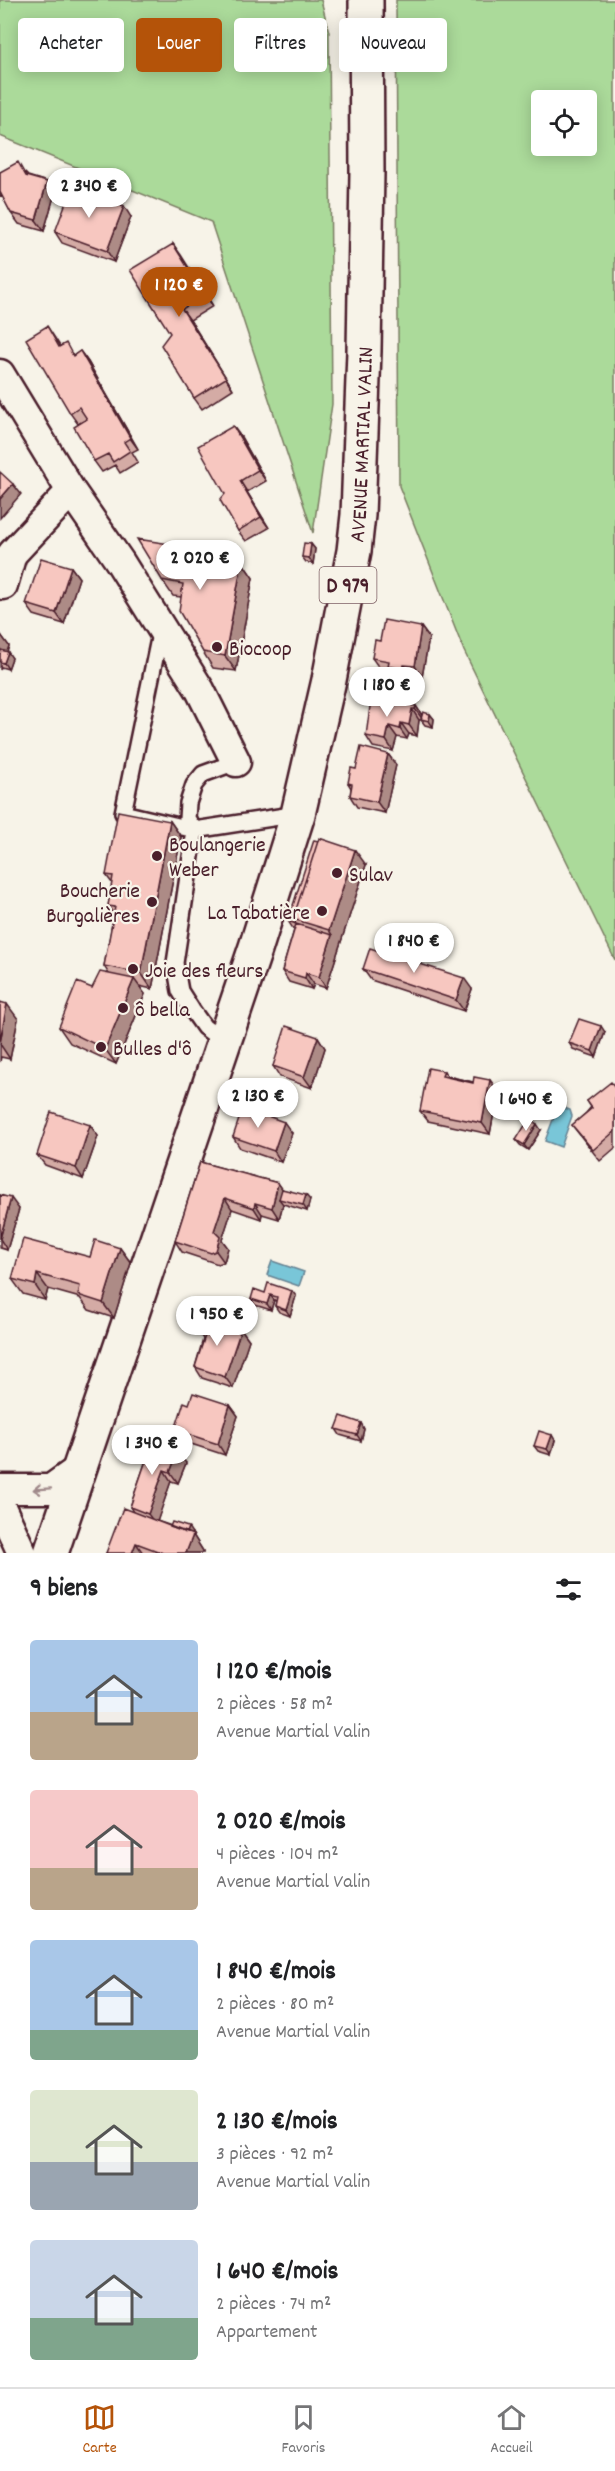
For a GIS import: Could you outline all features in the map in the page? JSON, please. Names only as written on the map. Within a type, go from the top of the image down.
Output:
[{"type":"main road","name":"AVENUE MARTIAL VALIN","points":[[225,1043],[298,814],[329,680],[354,551],[358,515],[364,351],[367,184],[366,0]]},
{"type":"main road","name":"D 979","points":[[51,1553],[225,1043]]},
{"type":"street","points":[[0,374],[71,491],[120,562],[200,690],[236,762]]},
{"type":"street","points":[[3,585],[12,554],[71,491]]},
{"type":"street","points":[[0,1489],[51,1490],[79,1469]]},
{"type":"street","points":[[0,1506],[22,1553]]},
{"type":"lane","points":[[161,629],[123,813],[195,830],[298,814]]},
{"type":"lane","points":[[225,1043],[204,1027],[180,990],[175,963],[195,830],[187,819],[188,803],[194,785],[203,774],[236,762]]},
{"type":"green space","points":[[0,0],[321,0],[326,18],[234,18],[234,72],[327,72],[327,24],[329,32],[332,404],[313,533],[211,222],[0,136]]},
{"type":"green space","points":[[396,0],[615,0],[615,960],[464,651],[399,486],[396,72],[447,72],[447,18],[396,18]]},
{"type":"water","points":[[562,1107],[570,1110],[572,1116],[561,1147],[545,1141],[557,1109],[560,1110]]},
{"type":"water","points":[[272,1261],[304,1272],[299,1286],[267,1275]]},
{"type":"building","points":[[18,162],[26,176],[47,182],[36,220],[11,213],[0,192],[0,172]]},
{"type":"building","points":[[72,186],[124,206],[107,251],[55,232]]},
{"type":"building","points":[[173,244],[205,295],[182,309],[226,378],[194,398],[161,345],[170,333],[130,270]]},
{"type":"building","points":[[47,326],[59,347],[66,343],[73,356],[80,351],[130,438],[124,442],[130,451],[113,462],[108,454],[94,461],[74,427],[87,419],[79,407],[70,413],[26,339]]},
{"type":"building","points":[[233,426],[258,470],[240,481],[261,517],[238,531],[220,500],[225,494],[198,446]]},
{"type":"building","points":[[0,472],[13,484],[0,499]]},
{"type":"building","points":[[137,539],[189,547],[189,553],[242,562],[225,656],[203,652],[179,611],[183,584],[162,580]]},
{"type":"building","points":[[304,543],[311,544],[309,558],[302,557]]},
{"type":"building","points":[[41,558],[71,567],[56,613],[26,604]]},
{"type":"building","points":[[384,620],[421,627],[415,666],[404,665],[403,669],[388,666],[389,661],[372,658],[375,640],[380,641]]},
{"type":"building","points":[[1,650],[8,652],[4,663],[0,662]]},
{"type":"building","points":[[371,699],[416,706],[412,709],[409,725],[401,723],[400,729],[389,726],[386,740],[366,736]]},
{"type":"building","points":[[423,712],[430,714],[429,721],[421,719]]},
{"type":"building","points":[[361,747],[388,754],[377,802],[350,796],[352,784],[348,783],[351,768],[356,769]]},
{"type":"building","points":[[118,811],[170,821],[141,973],[104,966],[115,907],[108,906],[113,876],[106,875]]},
{"type":"building","points":[[319,838],[355,850],[329,930],[293,919]]},
{"type":"building","points":[[314,840],[318,841],[293,919],[296,924],[288,921]]},
{"type":"building","points":[[296,924],[332,935],[319,977],[306,973],[305,978],[282,971]]},
{"type":"building","points":[[370,948],[464,978],[456,1000],[363,969]]},
{"type":"building","points":[[100,972],[134,979],[105,1049],[59,1027],[77,982],[92,988]]},
{"type":"building","points":[[0,1002],[7,1004],[0,1041]]},
{"type":"building","points":[[579,1019],[601,1026],[592,1051],[569,1043]]},
{"type":"building","points":[[286,1026],[318,1037],[304,1077],[273,1066]]},
{"type":"building","points":[[428,1068],[444,1071],[442,1076],[473,1083],[474,1077],[490,1080],[482,1123],[420,1111]]},
{"type":"building","points":[[447,1077],[473,1082],[473,1083]]},
{"type":"building","points":[[611,1082],[615,1087],[615,1131],[593,1150],[572,1125],[592,1108],[587,1101]]},
{"type":"building","points":[[243,1107],[284,1122],[274,1151],[233,1137]]},
{"type":"building","points":[[51,1112],[90,1125],[76,1168],[37,1155]]},
{"type":"building","points":[[529,1119],[537,1124],[524,1145],[516,1140]]},
{"type":"building","points":[[200,1162],[278,1183],[272,1208],[255,1203],[254,1208],[225,1198],[214,1231],[220,1237],[216,1251],[211,1253],[175,1241]]},
{"type":"building","points":[[282,1189],[306,1195],[303,1205],[279,1199]]},
{"type":"building","points":[[0,1195],[11,1198],[0,1238]]},
{"type":"building","points":[[23,1239],[90,1257],[95,1240],[120,1248],[103,1303],[78,1295],[80,1286],[37,1274],[35,1285],[12,1279]]},
{"type":"building","points":[[268,1283],[292,1291],[286,1310],[275,1306],[277,1297],[270,1295],[267,1304],[251,1299],[254,1289],[265,1293]]},
{"type":"building","points":[[205,1317],[241,1329],[225,1377],[195,1367],[205,1336],[200,1334]]},
{"type":"building","points":[[193,1393],[230,1405],[218,1444],[175,1430],[184,1402],[189,1404]]},
{"type":"building","points":[[341,1416],[361,1423],[357,1435],[336,1429]]},
{"type":"building","points":[[539,1431],[552,1435],[547,1449],[534,1446]]},
{"type":"building","points":[[152,1443],[178,1452],[170,1472],[164,1470],[148,1514],[130,1507]]},
{"type":"building","points":[[123,1508],[193,1535],[186,1553],[163,1553],[136,1543],[132,1553],[106,1553]]},
{"type":"building","points":[[172,1522],[188,1527],[186,1533],[170,1527]]},
{"type":"place","name":"Biocoop","points":[[217,647]]},
{"type":"place","name":"Boulangerie Weber","points":[[157,856]]},
{"type":"place","name":"Sulav","points":[[337,873]]},
{"type":"place","name":"Boucherie Burgalières","points":[[152,902]]},
{"type":"place","name":"La Tabatière","points":[[322,911]]},
{"type":"place","name":"Joie des fleurs","points":[[133,969]]},
{"type":"place","name":"ô bella","points":[[123,1008]]},
{"type":"place","name":"Bulles d'ô","points":[[101,1047]]}]
